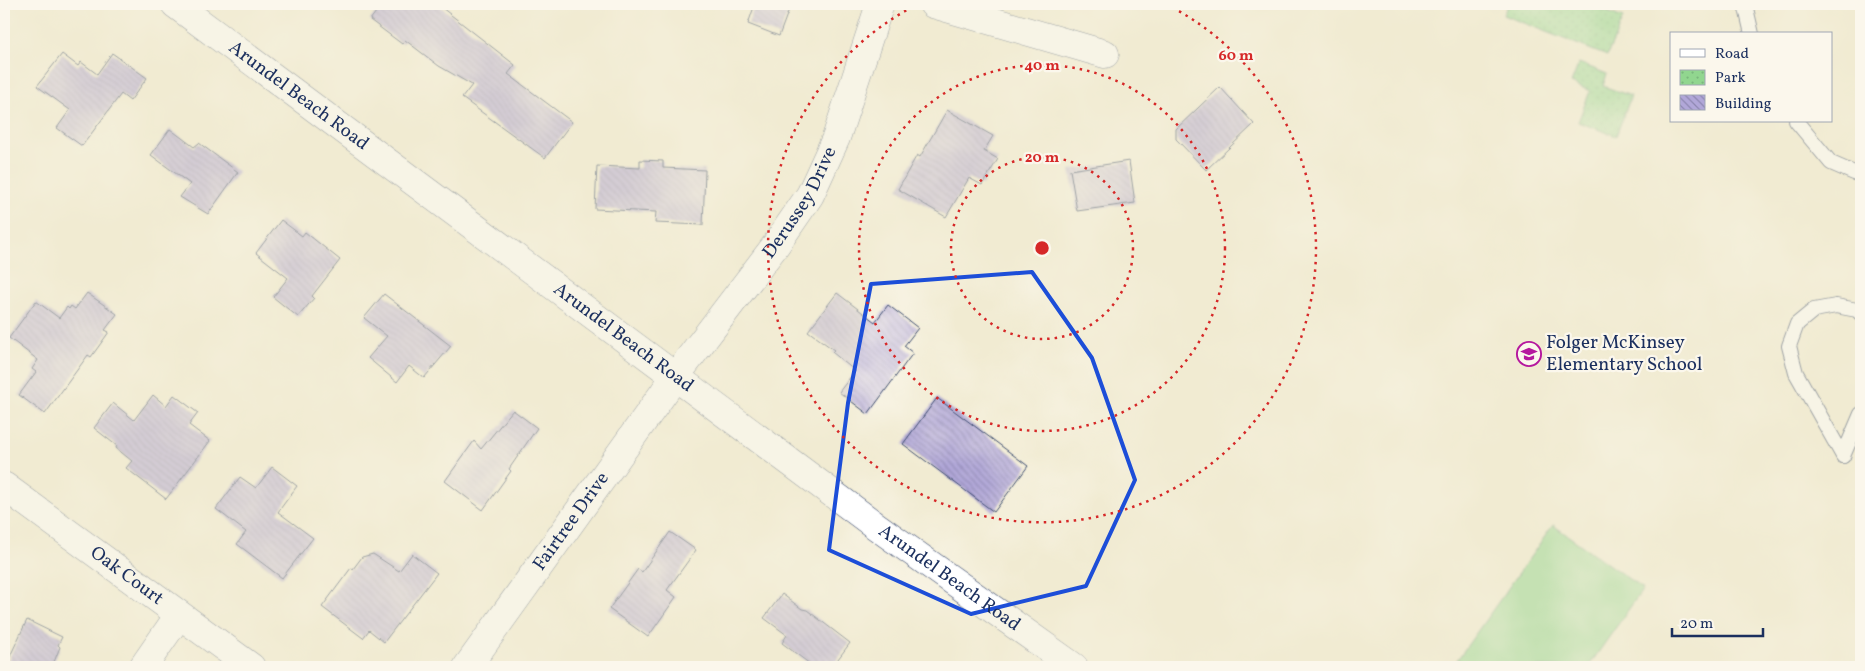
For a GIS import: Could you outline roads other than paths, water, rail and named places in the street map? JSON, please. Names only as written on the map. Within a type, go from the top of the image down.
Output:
[{"type":"street","name":"Arundel Beach Road","points":[[175,4],[876,526],[1074,667]]},
{"type":"street","name":"Derussey Drive","points":[[675,377],[775,246],[810,195],[836,138],[880,4]]},
{"type":"street","points":[[933,4],[1105,54]]},
{"type":"street","name":"Fairtree Drive","points":[[467,667],[675,377]]},
{"type":"street","name":"Oak Court","points":[[4,486],[250,667]]},
{"type":"street","points":[[143,667],[179,615]]},
{"type":"lane","points":[[1745,4],[1752,32]]},
{"type":"lane","points":[[1797,122],[1831,163],[1861,174]]},
{"type":"lane","points":[[1861,314],[1857,310],[1836,306],[1814,310],[1797,324],[1790,346],[1796,373],[1843,456],[1861,414]]},
{"type":"place","name":"Folger McKinsey Elementary School","points":[[1529,354]]}]
